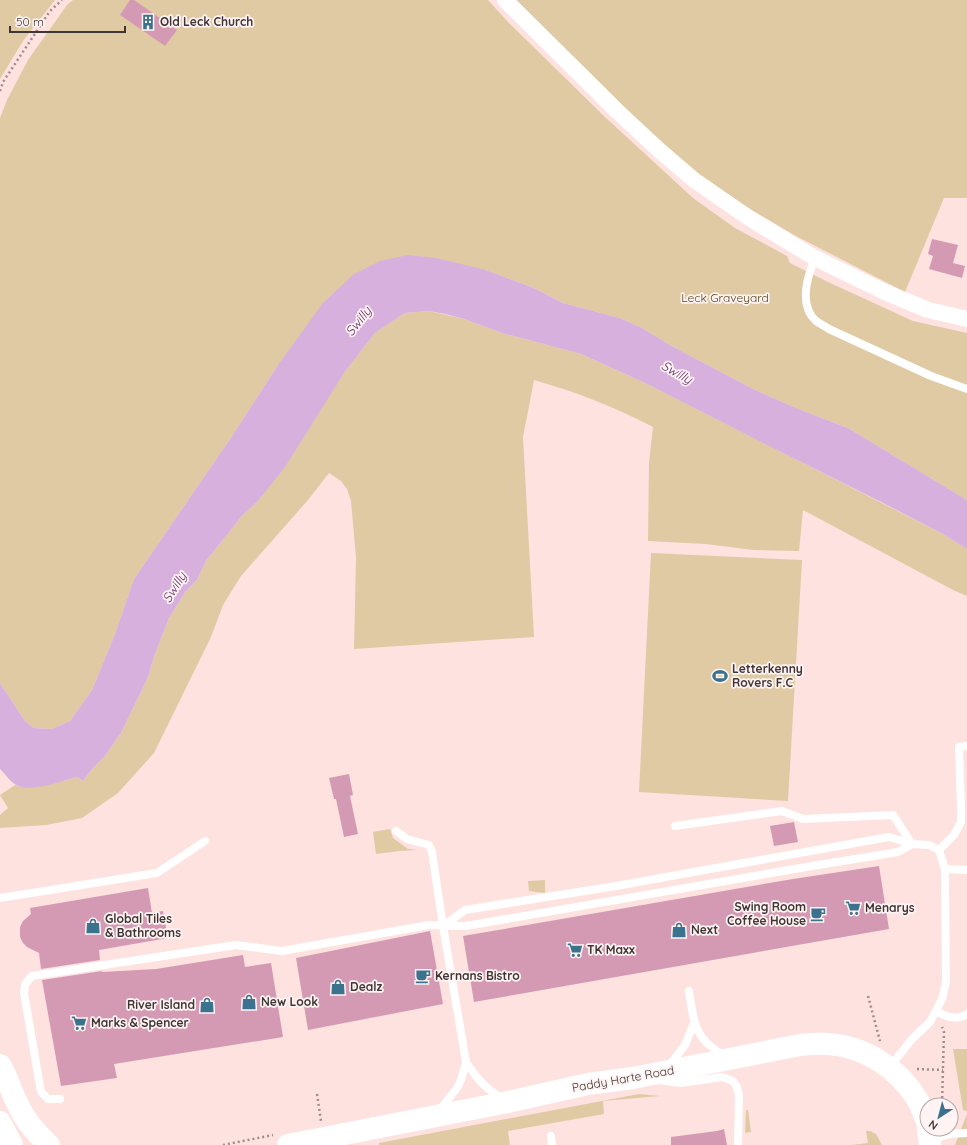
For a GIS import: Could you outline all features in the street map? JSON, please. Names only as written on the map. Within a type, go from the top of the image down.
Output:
[{"type":"main road","name":"Paddy Harte Road","points":[[291,1145],[508,1102],[588,1084],[625,1079],[800,1045],[828,1044],[860,1051],[889,1067],[899,1075],[916,1098],[919,1106]]},
{"type":"main road","points":[[0,1065],[6,1074],[14,1096],[23,1114],[34,1129],[49,1145]]},
{"type":"main road","points":[[0,1122],[12,1145]]},
{"type":"street","points":[[505,0],[617,111],[694,180],[748,218],[815,258],[887,293],[928,310],[967,319]]},
{"type":"lane","points":[[815,258],[808,276],[805,298],[809,311],[815,320],[829,329],[930,376],[967,389]]},
{"type":"lane","points":[[939,850],[954,835],[960,822],[959,747],[967,746]]},
{"type":"lane","points":[[675,826],[782,811],[803,818],[894,815],[912,844]]},
{"type":"lane","points":[[396,831],[406,839],[429,845],[432,852],[466,1062],[457,1088],[447,1102],[433,1117]]},
{"type":"lane","points":[[443,926],[465,910],[616,886],[889,838],[912,844],[929,845],[939,850],[945,869],[946,982],[942,999],[930,1022],[889,1067]]},
{"type":"lane","points":[[0,898],[157,873],[205,841]]},
{"type":"lane","points":[[60,1099],[48,1099],[41,1092],[24,993],[25,984],[32,976],[236,945],[282,951],[429,926],[466,926],[898,852],[912,844]]},
{"type":"lane","points":[[945,869],[967,870]]},
{"type":"lane","points":[[689,991],[694,1024],[702,1037],[716,1050],[732,1059]]},
{"type":"lane","points":[[936,1011],[944,1016],[954,1019],[964,1017],[967,1014]]},
{"type":"lane","points":[[694,1024],[685,1045],[669,1065],[652,1077],[677,1084],[722,1077],[727,1078],[736,1085],[740,1103],[738,1145]]},
{"type":"lane","points":[[466,1062],[481,1083],[508,1102]]},
{"type":"lane","points":[[551,1136],[552,1145]]},
{"type":"path","points":[[0,90],[50,11],[62,0]]},
{"type":"path","points":[[868,996],[877,1035],[882,1047]]},
{"type":"path","points":[[936,1011],[944,1032],[942,1097]]},
{"type":"path","points":[[911,1069],[943,1070]]},
{"type":"path","points":[[317,1094],[322,1126]]},
{"type":"green space","points":[[0,0],[55,0],[23,41],[0,79]]},
{"type":"green space","name":"Leck Graveyard","points":[[73,0],[488,0],[508,22],[605,117],[693,198],[735,228],[787,256],[790,263],[913,321],[967,333],[967,500],[848,428],[796,408],[753,389],[670,345],[642,328],[620,318],[563,303],[534,288],[486,270],[278,365],[230,439],[134,579],[115,634],[92,690],[70,721],[52,729],[34,728],[25,721],[0,683],[0,118],[7,100],[28,60],[67,5]]},
{"type":"green space","points":[[516,0],[967,0],[967,198],[944,198],[905,292],[796,236],[745,206],[678,160]]},
{"type":"green space","points":[[429,311],[464,319],[502,333],[581,354],[645,383],[943,534],[967,549],[967,596],[803,510],[799,551],[753,550],[706,544],[648,541],[649,463],[653,427],[595,400],[534,380],[523,437],[534,637],[354,649],[356,557],[351,501],[347,489],[341,481],[329,473],[308,500],[241,576],[223,605],[211,637],[154,753],[118,793],[82,818],[46,825],[0,828],[0,815],[8,808],[0,795],[15,785],[20,787],[64,781],[77,777],[83,781],[105,756],[121,733],[148,677],[169,618],[186,591],[197,580],[206,561],[242,516],[257,502],[344,373],[375,333],[405,313]]},
{"type":"green space","name":"Letterkenny Rovers F.C","points":[[651,553],[802,560],[788,801],[639,792]]},
{"type":"green space","points":[[390,829],[393,838],[408,849],[417,850],[376,854],[373,832]]},
{"type":"green space","points":[[545,880],[545,893],[529,891],[528,881]]},
{"type":"green space","points":[[953,1049],[967,1049],[967,1111],[963,1110]]},
{"type":"green space","points":[[639,1094],[660,1096],[603,1101],[604,1114],[508,1131],[510,1145],[379,1145],[379,1143]]},
{"type":"green space","points":[[746,1110],[748,1110],[751,1132],[745,1133]]},
{"type":"green space","points":[[967,1114],[967,1145],[955,1145]]},
{"type":"green space","points":[[866,1131],[876,1134],[882,1145],[851,1145],[868,1143]]},
{"type":"water","name":"Swilly","points":[[408,255],[436,258],[486,270],[534,288],[563,303],[620,318],[642,328],[670,345],[753,389],[796,408],[848,428],[967,500],[967,549],[943,534],[883,503],[645,383],[581,354],[502,333],[464,319],[445,314],[429,311],[405,313],[375,333],[344,373],[285,467],[257,502],[242,516],[206,561],[197,580],[186,591],[169,618],[148,677],[121,733],[105,756],[83,781],[77,777],[31,788],[24,788],[13,783],[0,769],[0,683],[25,721],[34,728],[52,729],[70,721],[92,690],[115,634],[134,579],[230,439],[278,365],[323,303],[354,274],[380,261]]},
{"type":"building","name":"Old Leck Church","points":[[130,0],[134,0],[177,30],[165,46],[120,15]]},
{"type":"building","points":[[932,239],[958,245],[953,263],[965,266],[962,278],[929,269],[933,256],[928,254]]},
{"type":"building","points":[[349,774],[353,795],[350,796],[358,834],[344,837],[336,799],[334,799],[329,778]]},
{"type":"building","points":[[794,822],[798,842],[774,846],[770,826]]},
{"type":"building","points":[[879,866],[889,929],[474,1002],[463,936],[793,879]]},
{"type":"building","name":"Global Tiles & Bathrooms","points":[[148,888],[152,913],[163,911],[168,938],[99,950],[100,960],[41,969],[39,953],[27,947],[20,937],[20,927],[23,921],[31,914],[30,908]]},
{"type":"building","points":[[430,931],[443,1004],[308,1030],[296,958]]},
{"type":"building","points":[[243,955],[245,967],[271,963],[283,1037],[114,1064],[117,1078],[61,1086],[42,980],[102,971],[156,969]]},
{"type":"building","points":[[724,1129],[727,1145],[671,1145],[671,1137]]},
{"type":"place","name":"Old Leck Church","points":[[148,22]]},
{"type":"place","name":"Letterkenny Rovers F.C","points":[[720,676]]},
{"type":"place","name":"Menarys","points":[[853,908]]},
{"type":"place","name":"Swing Room Coffee House","points":[[818,914]]},
{"type":"place","name":"Global Tiles & Bathrooms","points":[[93,926]]},
{"type":"place","name":"Next","points":[[679,930]]},
{"type":"place","name":"TK Maxx","points":[[575,950]]},
{"type":"place","name":"Kernans Bistro","points":[[423,976]]},
{"type":"place","name":"Dealz","points":[[338,987]]},
{"type":"place","name":"New Look","points":[[249,1002]]},
{"type":"place","name":"River Island","points":[[207,1005]]},
{"type":"place","name":"Marks & Spencer","points":[[79,1023]]}]
